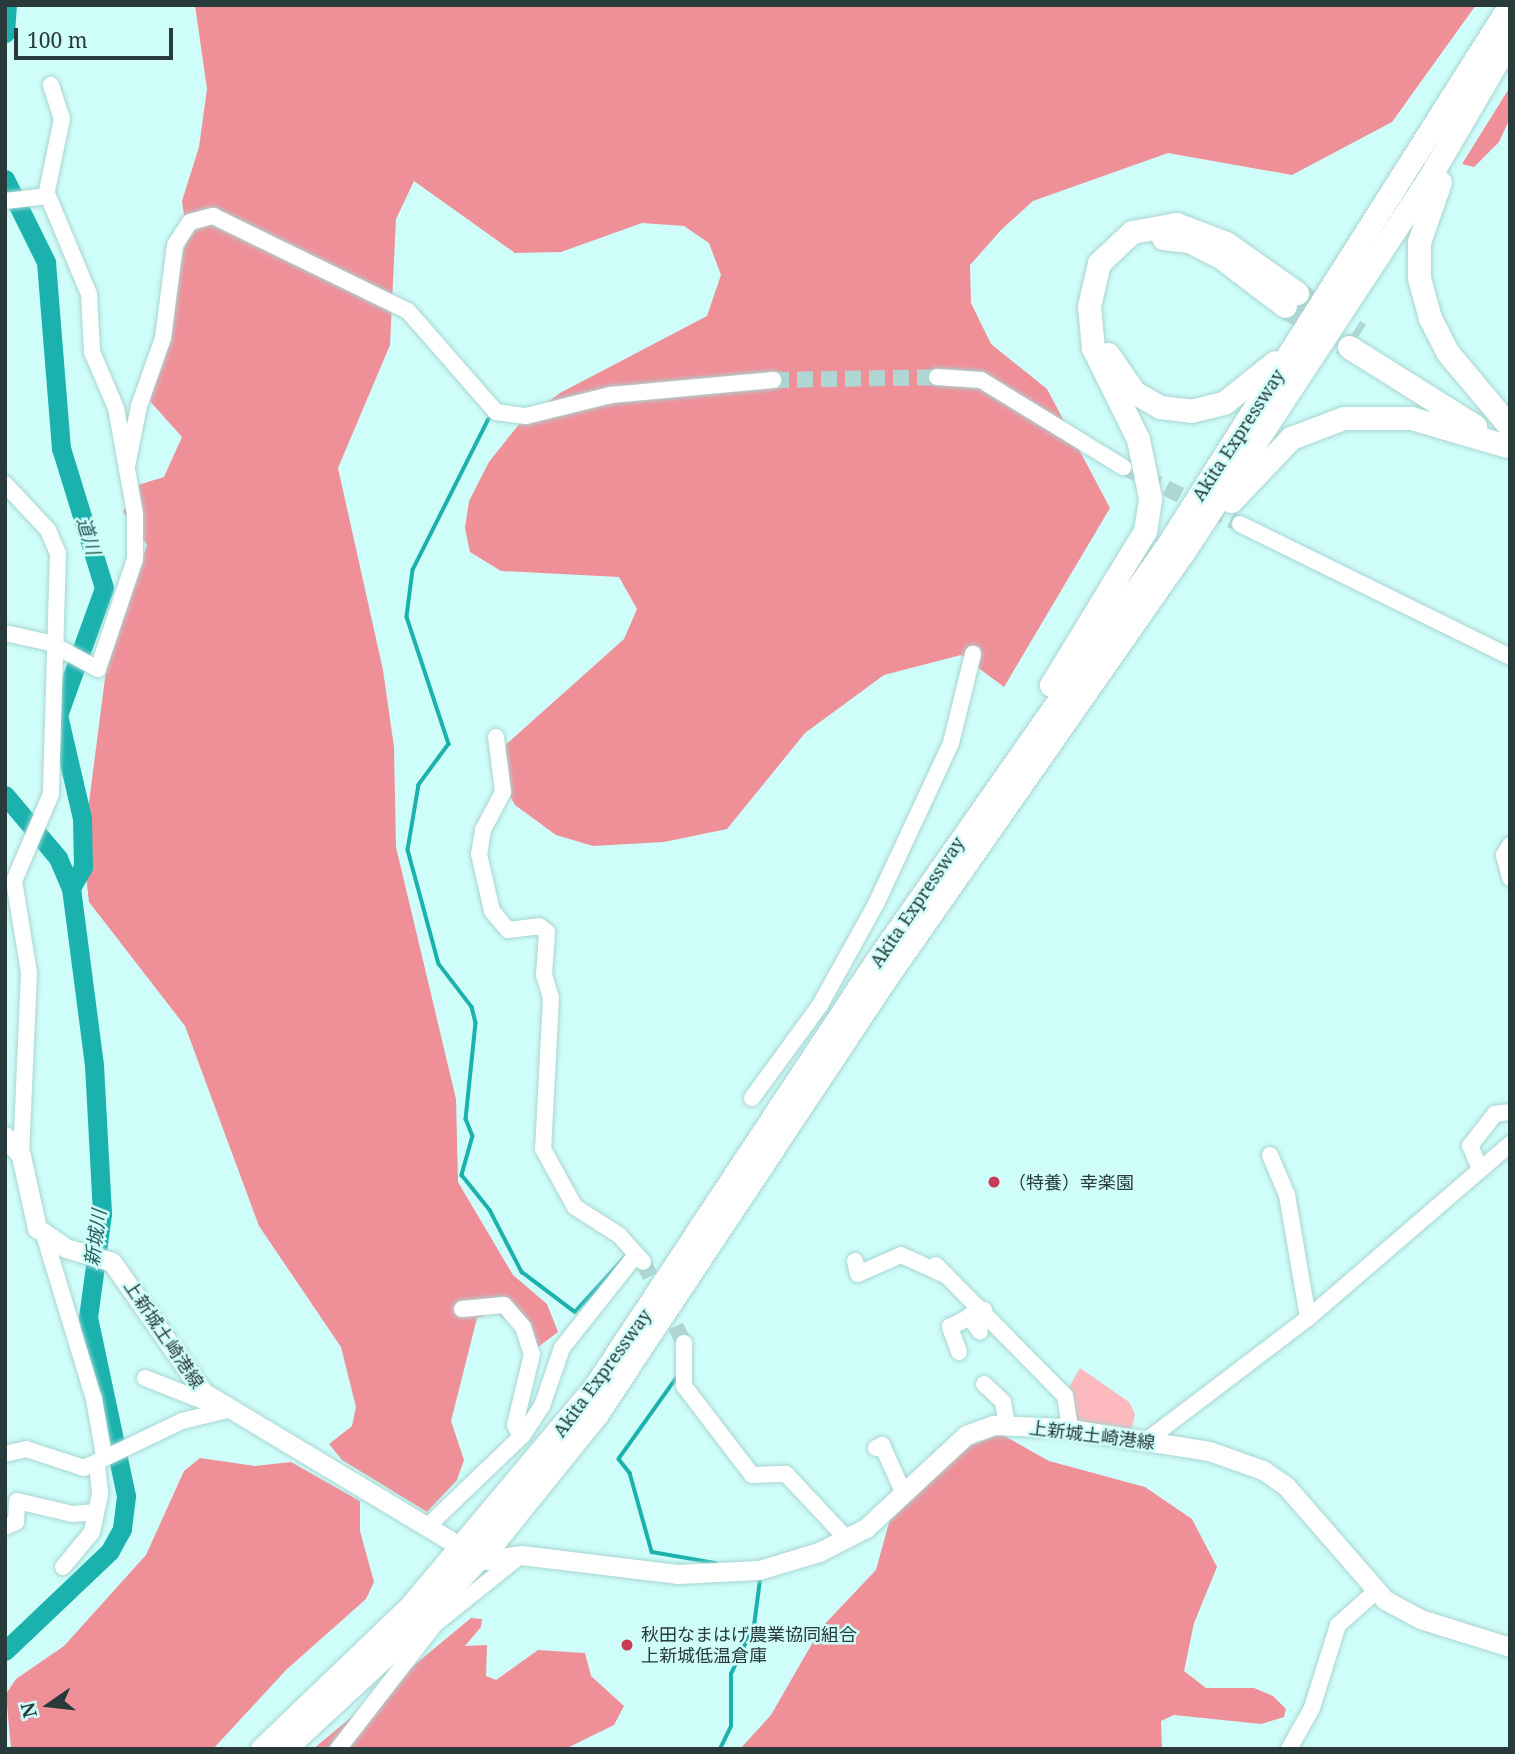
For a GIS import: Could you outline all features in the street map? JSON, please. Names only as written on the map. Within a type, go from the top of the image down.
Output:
[{"type":"highway","name":"Akita Expressway","points":[[284,1749],[405,1637],[496,1539],[596,1415],[893,968],[1120,647],[1322,319],[1510,5]]},
{"type":"highway","name":"Akita Expressway","points":[[262,1749],[410,1606],[594,1388],[933,878],[1169,543],[1302,335],[1322,319],[1426,183],[1510,39]]},
{"type":"highway","points":[[1509,438],[1448,353],[1419,278],[1430,202],[1510,61]]},
{"type":"highway","points":[[933,878],[1145,531],[1150,498],[1138,439],[1093,348],[1089,306],[1099,263],[1132,232],[1176,224],[1200,228],[1291,299],[1189,241],[1159,238],[1118,261],[1104,285],[1101,318],[1107,351],[1134,392],[1160,407],[1191,411],[1224,403],[1302,335]]},
{"type":"highway","points":[[1354,340],[1509,438]]},
{"type":"highway","points":[[1120,647],[1263,461],[1291,438],[1344,418],[1383,415],[1509,438]]},
{"type":"main road","points":[[5,1136],[21,1156],[31,1216],[45,1238]]},
{"type":"main road","name":"上新城土崎港線","points":[[45,1238],[66,1248],[112,1262],[202,1392],[227,1410],[429,1525],[449,1540]]},
{"type":"main road","name":"上新城土崎港線","points":[[486,1560],[521,1555],[677,1574],[731,1574],[784,1563],[847,1539],[904,1494],[966,1435],[1007,1425],[1070,1429],[1238,1458],[1286,1486],[1375,1592],[1420,1619],[1510,1647]]},
{"type":"street","points":[[5,633],[50,643],[98,669],[135,559],[127,466],[116,408],[92,352],[89,293],[46,196],[62,119],[51,85]]},
{"type":"street","points":[[5,201],[46,196]]},
{"type":"street","points":[[127,466],[139,405],[163,338],[176,245],[190,222],[213,216],[408,311],[496,412],[526,416],[624,393],[773,380]]},
{"type":"street","points":[[937,377],[981,380],[1123,467]]},
{"type":"street","points":[[5,484],[55,544],[47,804],[14,881],[29,964],[21,1156]]},
{"type":"street","points":[[1240,524],[1510,657]]},
{"type":"street","points":[[752,1098],[820,1005],[876,904],[951,743],[973,654]]},
{"type":"street","points":[[429,1525],[520,1437],[542,1406],[562,1348],[639,1259],[619,1235],[575,1207],[543,1149],[540,1112],[551,998],[544,975],[547,932],[539,926],[508,930],[492,911],[479,855],[483,830],[503,792],[496,737]]},
{"type":"street","points":[[1510,845],[1504,855],[1510,878]]},
{"type":"street","points":[[1480,1169],[1470,1146],[1495,1114],[1510,1112]]},
{"type":"street","points":[[1146,1441],[1308,1318],[1510,1144]]},
{"type":"street","points":[[1270,1155],[1287,1195],[1308,1318]]},
{"type":"street","points":[[45,1238],[94,1399],[104,1457],[92,1532],[63,1567]]},
{"type":"street","points":[[855,1261],[858,1274],[901,1255],[942,1270],[976,1313],[1065,1396],[1070,1429]]},
{"type":"street","points":[[461,1309],[504,1305],[523,1327],[532,1354],[515,1426],[520,1437]]},
{"type":"street","points":[[976,1313],[980,1332]]},
{"type":"street","points":[[958,1352],[950,1327],[976,1313]]},
{"type":"street","points":[[684,1343],[684,1386],[752,1475],[786,1474],[847,1539]]},
{"type":"street","points":[[145,1378],[227,1410]]},
{"type":"street","points":[[984,1384],[1003,1402],[1007,1425]]},
{"type":"street","points":[[5,1454],[26,1449],[73,1468],[227,1410]]},
{"type":"street","points":[[876,1448],[882,1445],[904,1494]]},
{"type":"street","points":[[5,1527],[16,1522],[17,1501],[73,1514],[96,1511]]},
{"type":"street","points":[[338,1749],[435,1624],[521,1555]]},
{"type":"street","points":[[1289,1749],[1312,1707],[1338,1625],[1375,1592]]},
{"type":"shaded area","points":[[195,5],[1476,5],[1392,122],[1292,175],[1168,153],[1033,201],[1002,229],[970,265],[971,303],[991,344],[1047,389],[1110,508],[1004,687],[961,655],[884,675],[805,733],[727,829],[664,842],[593,846],[556,835],[515,805],[498,775],[502,748],[624,639],[637,609],[619,577],[501,571],[470,552],[465,528],[469,501],[489,462],[520,423],[560,393],[707,316],[721,275],[709,243],[684,226],[642,223],[561,252],[515,253],[414,181],[396,219],[390,345],[338,468],[383,670],[394,747],[396,847],[456,1099],[458,1182],[513,1275],[547,1304],[558,1332],[538,1347],[496,1312],[477,1318],[451,1421],[464,1460],[457,1480],[427,1512],[342,1460],[329,1444],[352,1426],[356,1407],[341,1347],[259,1226],[185,1026],[89,902],[83,849],[107,663],[147,545],[123,512],[138,485],[164,477],[182,437],[148,399],[187,236],[182,201],[199,147],[207,89]]},
{"type":"shaded area","points":[[1510,87],[1510,118],[1499,142],[1474,167],[1462,164]]},
{"type":"shaded area","points":[[1080,1368],[1129,1402],[1135,1414],[1131,1431],[1075,1423],[1069,1387]]},
{"type":"shaded area","points":[[1001,1434],[1049,1461],[1145,1487],[1192,1519],[1217,1567],[1194,1623],[1184,1671],[1206,1688],[1254,1688],[1273,1696],[1286,1709],[1284,1717],[1261,1724],[1174,1715],[1161,1721],[1162,1749],[740,1749],[771,1715],[821,1628],[876,1570],[890,1519],[966,1447]]},
{"type":"shaded area","points":[[200,1458],[255,1466],[291,1462],[360,1501],[360,1531],[374,1582],[366,1599],[286,1670],[213,1749],[11,1749],[6,1694],[16,1679],[64,1646],[146,1555],[184,1471]]},
{"type":"shaded area","points":[[471,1618],[482,1619],[481,1627],[465,1646],[487,1645],[486,1676],[496,1680],[538,1650],[585,1653],[591,1676],[624,1706],[614,1725],[565,1749],[313,1749]]},
{"type":"waterway","name":"道川","points":[[5,33],[7,5]]},
{"type":"waterway","name":"道川","points":[[5,179],[46,262],[61,448],[104,588],[58,715],[82,818],[83,867],[71,888]]},
{"type":"waterway","points":[[489,419],[413,570],[407,617],[449,744],[419,785],[408,850],[439,964],[472,1007],[476,1023],[466,1119],[473,1136],[462,1175],[490,1210],[522,1272],[575,1312],[627,1255]]},
{"type":"waterway","name":"新城川","points":[[5,795],[58,858],[71,888],[94,1065],[102,1214],[88,1317],[126,1496],[122,1529],[110,1551],[5,1651]]},
{"type":"waterway","points":[[679,1375],[619,1459],[630,1473],[652,1552],[716,1563]]},
{"type":"waterway","points":[[720,1749],[731,1726],[731,1674],[754,1626],[760,1580]]},
{"type":"tunnel","points":[[1297,293],[1360,334]]},
{"type":"tunnel","points":[[1285,306],[1349,347]]},
{"type":"tunnel","points":[[773,380],[937,377]]},
{"type":"tunnel","points":[[1123,467],[1240,524]]},
{"type":"tunnel","points":[[643,1262],[684,1343]]},
{"type":"place","name":"（特養）幸楽園","points":[[994,1182]]},
{"type":"place","name":"秋田なまはげ農業協同組合 上新城低温倉庫","points":[[627,1645]]}]
